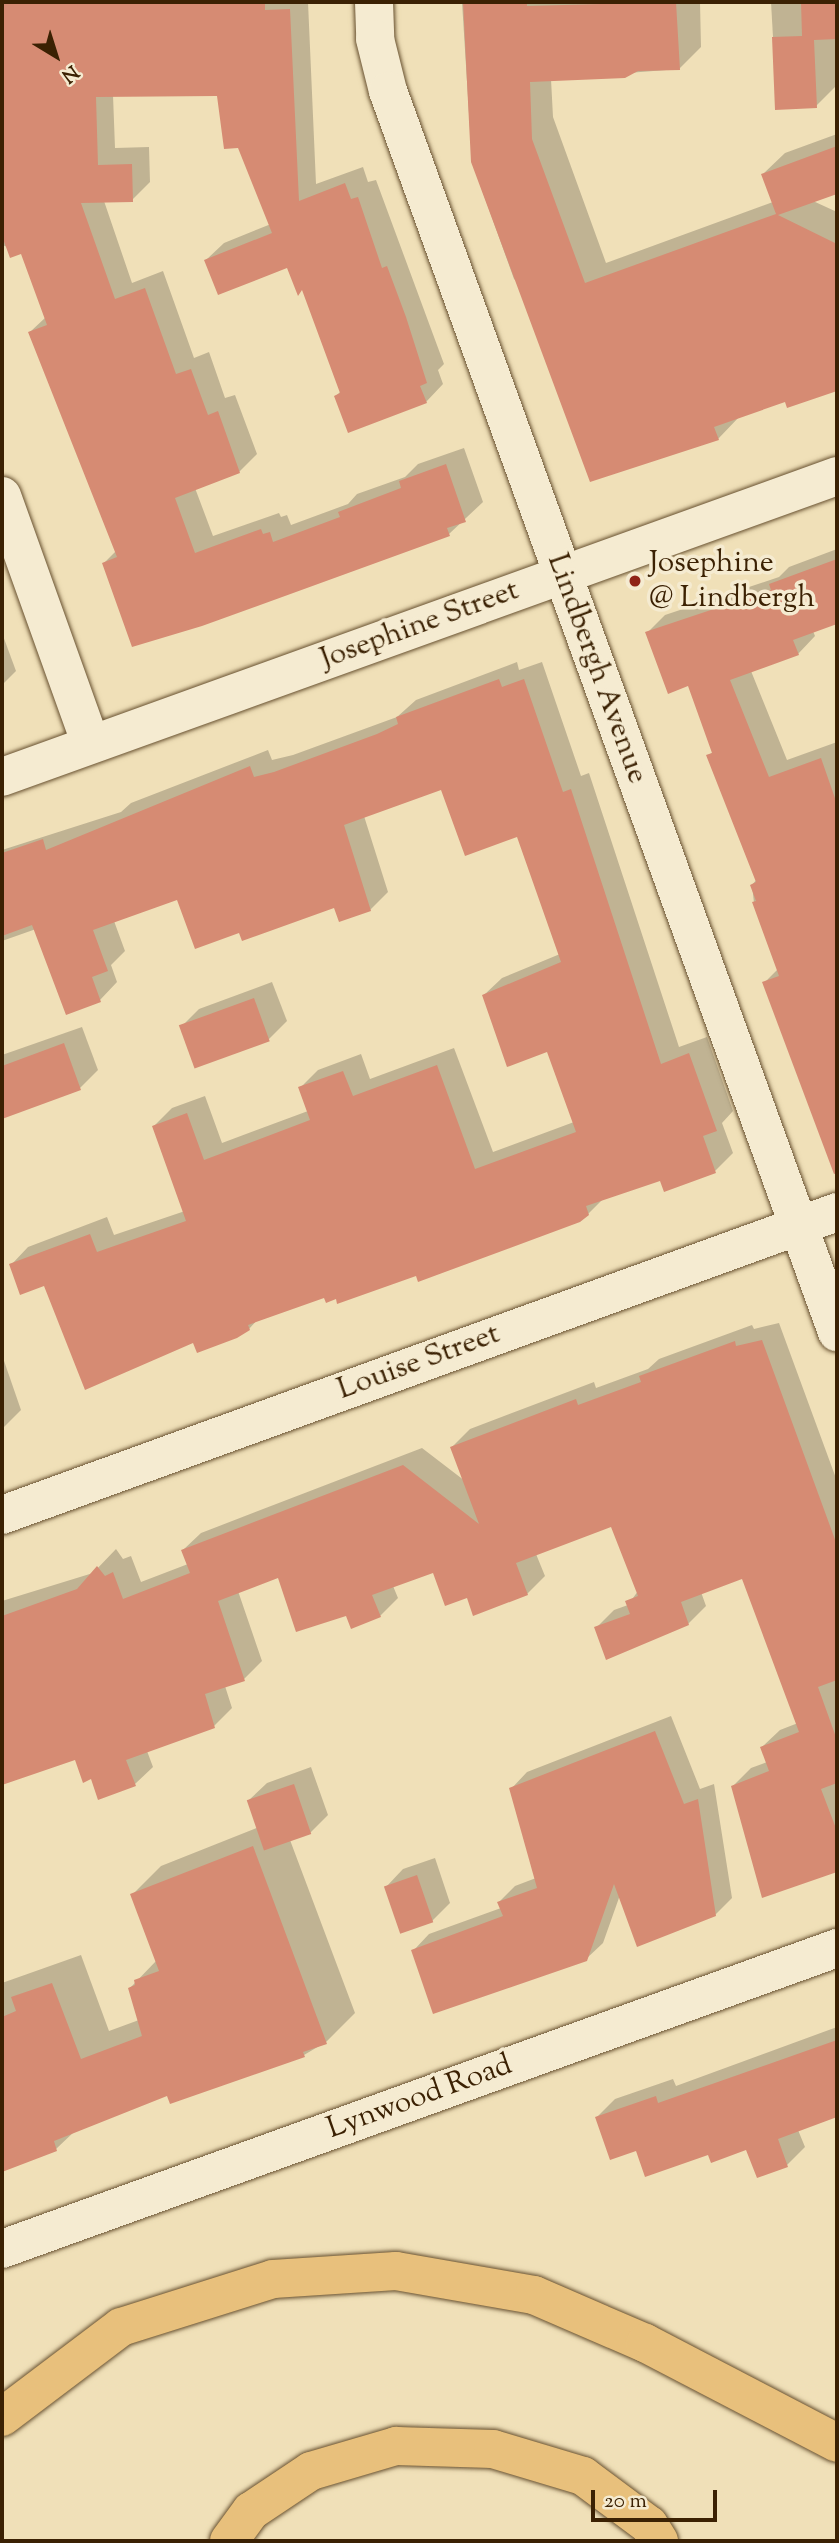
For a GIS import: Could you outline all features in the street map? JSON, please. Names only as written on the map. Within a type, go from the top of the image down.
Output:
[{"type":"highway","points":[[2,2417],[121,2327],[273,2278],[396,2271],[534,2295],[645,2343],[837,2444]]},
{"type":"highway","points":[[229,2541],[251,2511],[311,2471],[397,2446],[493,2449],[583,2476],[649,2525],[659,2541]]},
{"type":"street","name":"Lindbergh Avenue","points":[[374,2],[376,39],[388,91],[837,1332]]},
{"type":"street","name":"Josephine Street","points":[[2,777],[837,476]]},
{"type":"street","points":[[2,496],[91,744]]},
{"type":"street","name":"Louise Street","points":[[2,1515],[837,1212]]},
{"type":"street","name":"Lynwood Road","points":[[2,2249],[837,1948]]},
{"type":"building","points":[[2,2],[265,2],[265,10],[290,9],[299,201],[345,183],[351,199],[358,197],[382,268],[387,266],[406,317],[427,383],[420,386],[427,403],[348,433],[334,396],[340,393],[302,290],[298,296],[287,268],[218,295],[204,260],[272,233],[238,148],[224,149],[217,96],[96,97],[98,165],[132,164],[133,202],[81,203],[115,299],[145,288],[176,374],[191,369],[208,415],[218,411],[240,473],[175,498],[195,553],[261,529],[263,534],[270,532],[273,542],[340,517],[338,512],[401,488],[399,481],[446,464],[466,522],[447,528],[450,536],[202,626],[132,647],[102,563],[117,557],[28,332],[47,325],[21,254],[10,258],[2,236]]},
{"type":"building","points":[[463,2],[527,2],[527,6],[676,2],[680,70],[638,71],[625,78],[530,82],[532,139],[585,283],[776,214],[761,174],[837,146],[837,194],[778,215],[837,244],[837,391],[787,408],[785,402],[714,427],[719,440],[590,482],[471,162]]},
{"type":"building","points":[[801,2],[837,2],[837,39],[814,40],[817,108],[775,110],[772,37],[802,36]]},
{"type":"building","points":[[837,559],[837,624],[793,640],[799,655],[730,680],[769,777],[821,758],[837,804],[837,1173],[834,1174],[762,982],[779,976],[752,902],[756,901],[750,885],[756,882],[706,755],[712,753],[688,686],[668,694],[645,632],[771,590],[769,584]]},
{"type":"building","points":[[499,679],[502,687],[524,679],[563,792],[571,789],[661,1064],[689,1053],[717,1131],[703,1136],[716,1173],[664,1192],[660,1181],[586,1206],[589,1215],[580,1222],[418,1282],[416,1276],[337,1304],[336,1299],[326,1303],[324,1298],[248,1325],[250,1330],[237,1338],[197,1353],[193,1343],[85,1390],[44,1286],[20,1295],[9,1264],[90,1234],[97,1252],[186,1221],[152,1126],[187,1113],[204,1160],[310,1120],[298,1087],[343,1071],[353,1096],[437,1065],[475,1169],[576,1132],[547,1052],[507,1067],[482,995],[561,962],[517,837],[465,856],[441,790],[344,825],[371,911],[339,922],[334,908],[242,941],[239,933],[195,949],[177,900],[93,930],[108,971],[92,977],[101,1002],[66,1015],[32,925],[2,936],[2,853],[43,839],[46,850],[250,766],[254,777],[274,772],[377,734],[398,724],[396,717]]},
{"type":"building","points":[[254,998],[270,1041],[195,1069],[179,1025]]},
{"type":"building","points":[[64,1043],[81,1090],[2,1119],[2,1066]]},
{"type":"building","points":[[762,1340],[837,1545],[837,1680],[818,1687],[837,1740],[837,1783],[821,1789],[837,1831],[837,1872],[762,1898],[731,1786],[769,1771],[760,1747],[799,1732],[742,1579],[681,1602],[689,1625],[606,1660],[594,1627],[630,1614],[625,1601],[638,1596],[611,1527],[516,1563],[528,1595],[473,1616],[467,1598],[445,1606],[433,1573],[372,1595],[381,1617],[351,1629],[346,1616],[296,1632],[278,1578],[218,1601],[245,1681],[205,1694],[215,1728],[126,1760],[136,1786],[98,1800],[91,1779],[83,1783],[75,1760],[2,1785],[2,1616],[77,1589],[97,1566],[105,1576],[113,1572],[123,1599],[190,1573],[181,1550],[403,1465],[479,1524],[450,1447],[576,1399],[578,1405],[641,1382],[639,1376],[735,1341],[736,1346]]},
{"type":"building","points":[[655,1731],[684,1804],[698,1799],[716,1916],[637,1947],[614,1884],[587,1961],[433,2014],[411,1950],[503,1916],[497,1902],[537,1888],[509,1788]]},
{"type":"building","points":[[294,1784],[311,1834],[264,1850],[247,1800]]},
{"type":"building","points":[[253,1846],[327,2044],[303,2052],[305,2057],[170,2104],[167,2096],[54,2141],[57,2151],[2,2172],[2,2017],[16,2011],[11,1997],[52,1983],[81,2059],[142,2036],[128,1988],[135,1985],[134,1980],[159,1971],[130,1894]]},
{"type":"building","points":[[417,1875],[433,1922],[400,1934],[384,1886]]},
{"type":"building","points":[[837,2040],[837,2117],[778,2139],[788,2167],[757,2178],[746,2150],[711,2163],[708,2155],[645,2177],[636,2151],[610,2160],[595,2117],[656,2096],[658,2103]]},
{"type":"place","name":"Josephine @ Lindbergh","points":[[635,581]]}]
